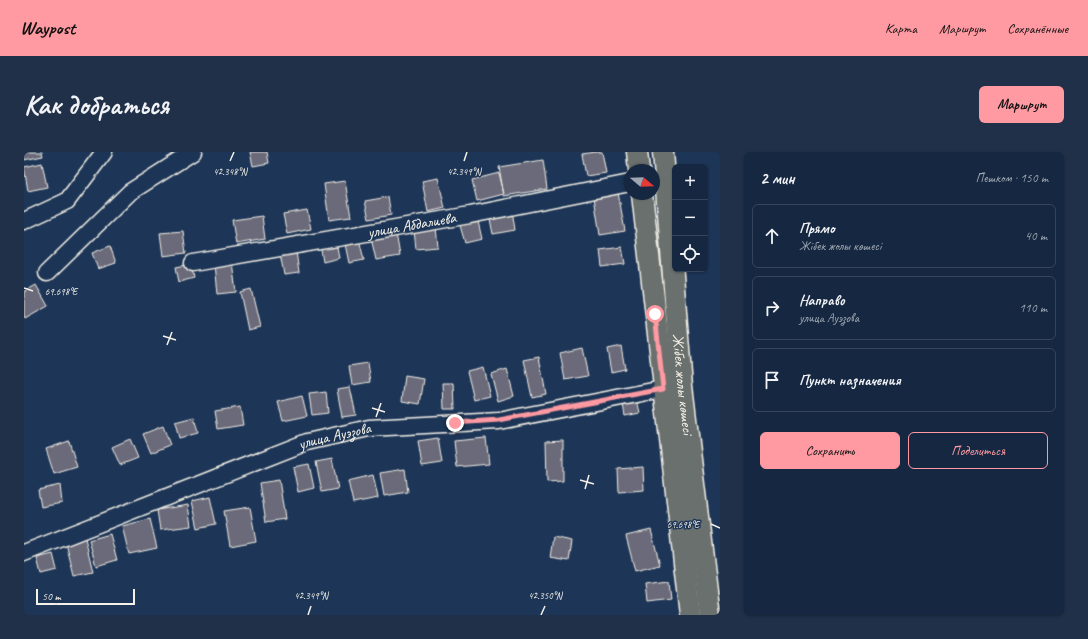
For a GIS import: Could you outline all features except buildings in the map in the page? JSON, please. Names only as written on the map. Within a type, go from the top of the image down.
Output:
[{"type":"main road","points":[[637,152],[638,164]]},
{"type":"main road","name":"Жібек жолы көшесі","points":[[663,152],[682,386],[710,615]]},
{"type":"main road","name":"Жібек жолы көшесі","points":[[643,200],[663,389],[690,615]]},
{"type":"street","points":[[24,220],[67,201],[104,152]]},
{"type":"street","points":[[47,273],[130,192],[193,152]]},
{"type":"street","name":"улица Абдалиева","points":[[192,263],[470,215],[624,184]]},
{"type":"street","name":"улица Ауэзова","points":[[24,554],[307,442],[369,428],[499,420],[663,389]]},
{"type":"route","points":[[455,423],[499,420],[663,389],[655,314]]}]
